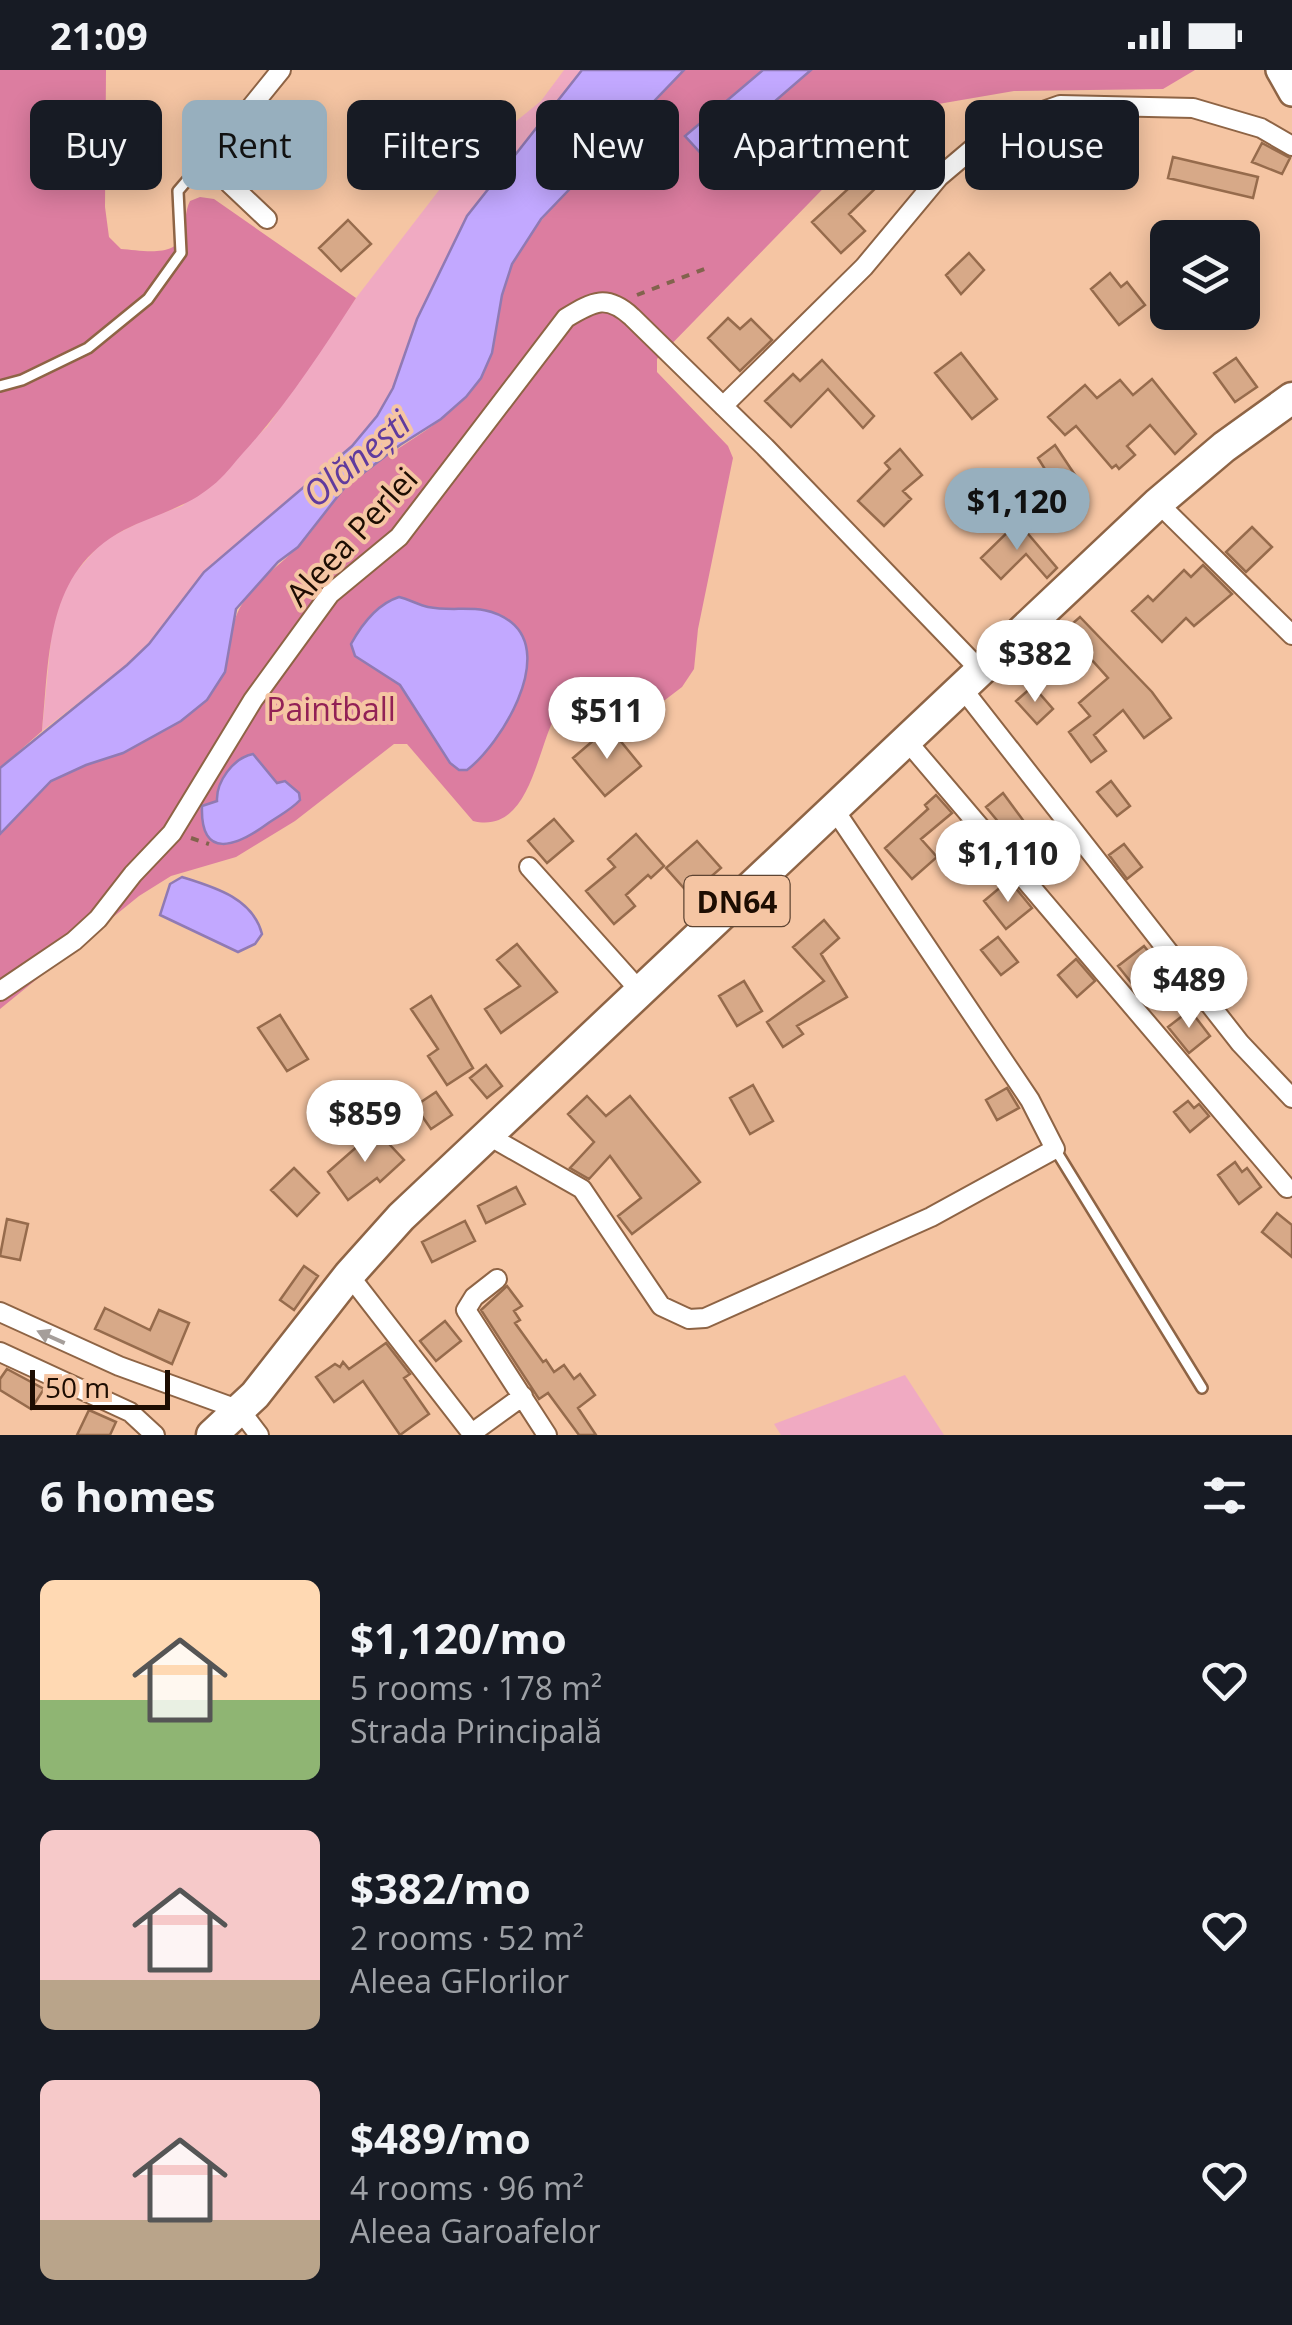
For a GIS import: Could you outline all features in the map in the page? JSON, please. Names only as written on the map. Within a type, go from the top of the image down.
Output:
[{"type":"main road","name":"DN64","points":[[212,1435],[240,1410],[349,1274],[401,1217],[1158,503],[1224,447],[1292,398]]},
{"type":"street","points":[[257,100],[282,70]]},
{"type":"street","points":[[1279,70],[1292,94]]},
{"type":"street","points":[[723,406],[864,267],[939,177],[1012,122],[1060,105],[1193,108],[1262,128],[1292,146]]},
{"type":"street","points":[[237,190],[267,218]]},
{"type":"street","name":"Aleea Perlei","points":[[0,992],[74,941],[98,919],[172,832],[253,700],[330,594],[399,537],[566,318],[600,301],[617,303]]},
{"type":"street","points":[[617,303],[723,406],[971,679],[1217,1014],[1292,1098]]},
{"type":"street","points":[[1158,503],[1292,634]]},
{"type":"street","points":[[907,740],[1287,1188]]},
{"type":"street","points":[[487,1135],[582,1188],[661,1306],[689,1319],[705,1318],[931,1216],[1054,1149],[1030,1100],[834,809]]},
{"type":"street","points":[[529,867],[640,991]]},
{"type":"street","points":[[349,1274],[472,1434],[523,1396]]},
{"type":"street","points":[[497,1278],[474,1296],[466,1310],[547,1435]]},
{"type":"street","points":[[2,1318],[240,1410],[260,1435]]},
{"type":"street","points":[[0,1352],[130,1412],[155,1435]]},
{"type":"lane","points":[[0,386],[22,380],[88,348],[148,299],[181,253],[178,191],[182,187]]},
{"type":"lane","points":[[1054,1149],[1202,1388]]},
{"type":"path","points":[[617,303],[706,268]]},
{"type":"shaded area","points":[[564,70],[582,70],[558,100],[542,100]]},
{"type":"shaded area","points":[[536,105],[536,128],[516,154],[516,121]]},
{"type":"shaded area","points":[[439,190],[487,190],[467,216],[417,319],[393,388],[377,416],[352,446],[204,572],[149,644],[127,665],[42,731],[52,629],[67,582],[103,541],[182,506],[267,427],[356,298]]},
{"type":"shaded area","points":[[905,1375],[944,1435],[781,1435],[774,1424]]},
{"type":"green space","points":[[0,70],[106,70],[106,100],[30,100],[30,190],[105,190],[109,237],[121,249],[158,251],[180,241],[190,201],[200,197],[214,199],[356,298],[288,398],[220,479],[191,500],[124,530],[98,547],[79,568],[56,617],[42,731],[0,768]]},
{"type":"green space","name":"Paintball","points":[[684,70],[763,70],[728,100],[699,100],[699,125],[686,136],[699,150],[699,190],[822,190],[657,359],[657,372],[728,446],[733,458],[698,629],[694,669],[682,687],[665,700],[631,703],[585,688],[556,715],[519,803],[492,822],[473,821],[407,744],[394,744],[295,821],[236,857],[171,876],[139,896],[0,1009],[0,834],[51,781],[86,765],[230,651],[236,617],[250,592],[304,541],[343,490],[466,397],[491,350],[501,297],[513,263],[533,231],[570,190],[679,190],[679,100],[655,100]]},
{"type":"green space","points":[[811,70],[1195,70],[1163,89],[1014,91],[945,103],[776,100]]},
{"type":"water","points":[[582,70],[684,70],[655,100],[558,100]]},
{"type":"water","points":[[763,70],[811,70],[776,100],[728,100]]},
{"type":"water","points":[[699,124],[699,151],[685,136]]},
{"type":"water","name":"Olănești","points":[[536,128],[536,190],[569,190],[541,219],[512,264],[492,353],[481,378],[441,419],[345,487],[298,547],[278,562],[236,609],[225,672],[207,700],[181,721],[123,753],[51,781],[0,834],[0,768],[127,665],[149,644],[204,572],[352,446],[377,416],[393,388],[417,319],[467,216],[487,190],[516,190],[516,154]]},
{"type":"water","points":[[399,597],[439,609],[490,612],[511,622],[523,637],[527,656],[518,700],[494,741],[467,770],[459,770],[450,763],[400,685],[355,656],[351,644],[365,622],[384,604]]},
{"type":"water","points":[[253,754],[277,783],[285,781],[299,793],[300,800],[244,838],[222,844],[214,842],[203,823],[202,806],[217,801],[227,772],[239,760]]},
{"type":"water","points":[[182,877],[231,896],[250,911],[262,934],[255,944],[238,952],[160,915],[170,884]]},
{"type":"building","points":[[1262,143],[1290,158],[1282,174],[1252,162]]},
{"type":"building","points":[[1173,157],[1258,177],[1253,198],[1168,178]]},
{"type":"building","points":[[847,190],[874,190],[849,214],[865,231],[841,253],[812,222]]},
{"type":"building","points":[[348,220],[371,244],[341,271],[319,248]]},
{"type":"building","points":[[969,253],[984,270],[961,294],[946,275]]},
{"type":"building","points":[[1110,273],[1121,287],[1127,282],[1145,305],[1119,325],[1091,289]]},
{"type":"building","points":[[728,318],[740,329],[751,319],[772,340],[740,371],[708,338]]},
{"type":"building","points":[[961,353],[997,399],[972,419],[935,373]]},
{"type":"building","points":[[1236,358],[1257,387],[1235,402],[1214,373]]},
{"type":"building","points":[[822,360],[874,416],[863,428],[828,389],[791,427],[765,401],[793,374],[800,381]]},
{"type":"building","points":[[1152,379],[1196,434],[1175,454],[1150,425],[1127,446],[1135,455],[1119,469],[1116,465],[1112,468],[1076,426],[1065,435],[1048,417],[1085,385],[1097,398],[1120,380],[1133,395]]},
{"type":"building","points":[[1055,445],[1081,484],[1063,496],[1057,487],[1050,492],[1041,478],[1048,474],[1038,458]]},
{"type":"building","points":[[900,449],[922,475],[903,491],[911,499],[884,526],[858,501],[890,469],[885,463]]},
{"type":"building","points":[[1018,522],[1057,568],[1047,578],[1026,554],[1001,579],[981,558]]},
{"type":"building","points":[[1252,527],[1272,547],[1246,572],[1226,552]]},
{"type":"building","points":[[1203,565],[1232,594],[1194,626],[1186,618],[1162,642],[1132,611],[1148,596],[1153,601],[1184,570],[1191,577]]},
{"type":"building","points":[[1080,617],[1152,692],[1171,718],[1144,738],[1123,710],[1094,735],[1106,751],[1091,762],[1069,732],[1090,716],[1079,703],[1108,678],[1065,630]]},
{"type":"building","points":[[1033,686],[1053,709],[1037,724],[1016,701]]},
{"type":"building","points":[[609,727],[641,766],[605,796],[573,758]]},
{"type":"building","points":[[1111,781],[1130,806],[1117,816],[1097,792]]},
{"type":"building","points":[[1003,793],[1047,853],[1033,864],[986,807]]},
{"type":"building","points":[[936,795],[952,813],[921,839],[937,857],[912,879],[885,848],[928,809],[925,805]]},
{"type":"building","points":[[554,819],[573,841],[547,863],[528,841]]},
{"type":"building","points":[[636,834],[664,866],[626,895],[635,906],[614,924],[586,891],[615,867],[608,859]]},
{"type":"building","points":[[697,841],[721,868],[690,895],[666,868]]},
{"type":"building","points":[[1124,844],[1142,867],[1127,879],[1109,855]]},
{"type":"building","points":[[1009,880],[1032,908],[1006,929],[984,901]]},
{"type":"building","points":[[824,920],[839,938],[821,954],[847,997],[797,1026],[803,1034],[783,1047],[767,1022],[824,981],[793,947]]},
{"type":"building","points":[[998,937],[1018,962],[1001,975],[981,950]]},
{"type":"building","points":[[517,944],[557,992],[501,1033],[485,1009],[520,986],[497,960]]},
{"type":"building","points":[[1144,946],[1168,976],[1142,996],[1118,966]]},
{"type":"building","points":[[1076,959],[1095,981],[1077,997],[1058,975]]},
{"type":"building","points":[[744,981],[762,1011],[737,1026],[719,996]]},
{"type":"building","points":[[431,996],[473,1068],[447,1085],[428,1056],[438,1049],[411,1009]]},
{"type":"building","points":[[1190,1010],[1210,1036],[1189,1053],[1168,1027]]},
{"type":"building","points":[[280,1015],[308,1059],[287,1071],[258,1028]]},
{"type":"building","points":[[486,1065],[502,1086],[487,1098],[470,1078]]},
{"type":"building","points":[[753,1085],[773,1121],[750,1134],[730,1098]]},
{"type":"building","points":[[1007,1088],[1019,1108],[997,1120],[986,1100]]},
{"type":"building","points":[[436,1092],[452,1115],[431,1129],[415,1106]]},
{"type":"building","points":[[587,1096],[606,1116],[630,1096],[700,1182],[632,1234],[618,1216],[641,1198],[610,1156],[589,1179],[570,1168],[594,1142],[568,1114]]},
{"type":"building","points":[[1188,1101],[1194,1108],[1199,1104],[1209,1116],[1190,1132],[1174,1112]]},
{"type":"building","points":[[376,1130],[404,1160],[380,1182],[377,1178],[348,1200],[328,1172]]},
{"type":"building","points":[[1235,1162],[1242,1172],[1247,1168],[1261,1187],[1239,1204],[1218,1175]]},
{"type":"building","points":[[294,1168],[319,1193],[297,1216],[271,1190]]},
{"type":"building","points":[[516,1187],[525,1204],[486,1223],[478,1206]]},
{"type":"building","points":[[1277,1213],[1292,1225],[1292,1257],[1262,1232]]},
{"type":"building","points":[[7,1219],[28,1224],[20,1260],[0,1256]]},
{"type":"building","points":[[465,1221],[475,1241],[432,1262],[422,1242]]},
{"type":"building","points":[[304,1266],[318,1276],[294,1310],[280,1300]]},
{"type":"building","points":[[507,1286],[522,1306],[514,1311],[520,1320],[515,1323],[543,1362],[546,1360],[554,1372],[564,1365],[574,1379],[580,1374],[595,1395],[578,1408],[596,1435],[579,1435],[548,1393],[539,1399],[481,1310]]},
{"type":"building","points":[[105,1308],[150,1330],[159,1310],[189,1323],[172,1364],[95,1329]]},
{"type":"building","points":[[445,1321],[461,1341],[436,1361],[420,1341]]},
{"type":"building","points":[[386,1343],[410,1374],[404,1378],[429,1414],[400,1435],[363,1381],[334,1402],[316,1377],[343,1362],[349,1369]]},
{"type":"building","points":[[7,1369],[44,1389],[31,1409],[0,1390],[0,1379]]},
{"type":"building","points":[[89,1410],[116,1422],[110,1435],[77,1435]]}]
